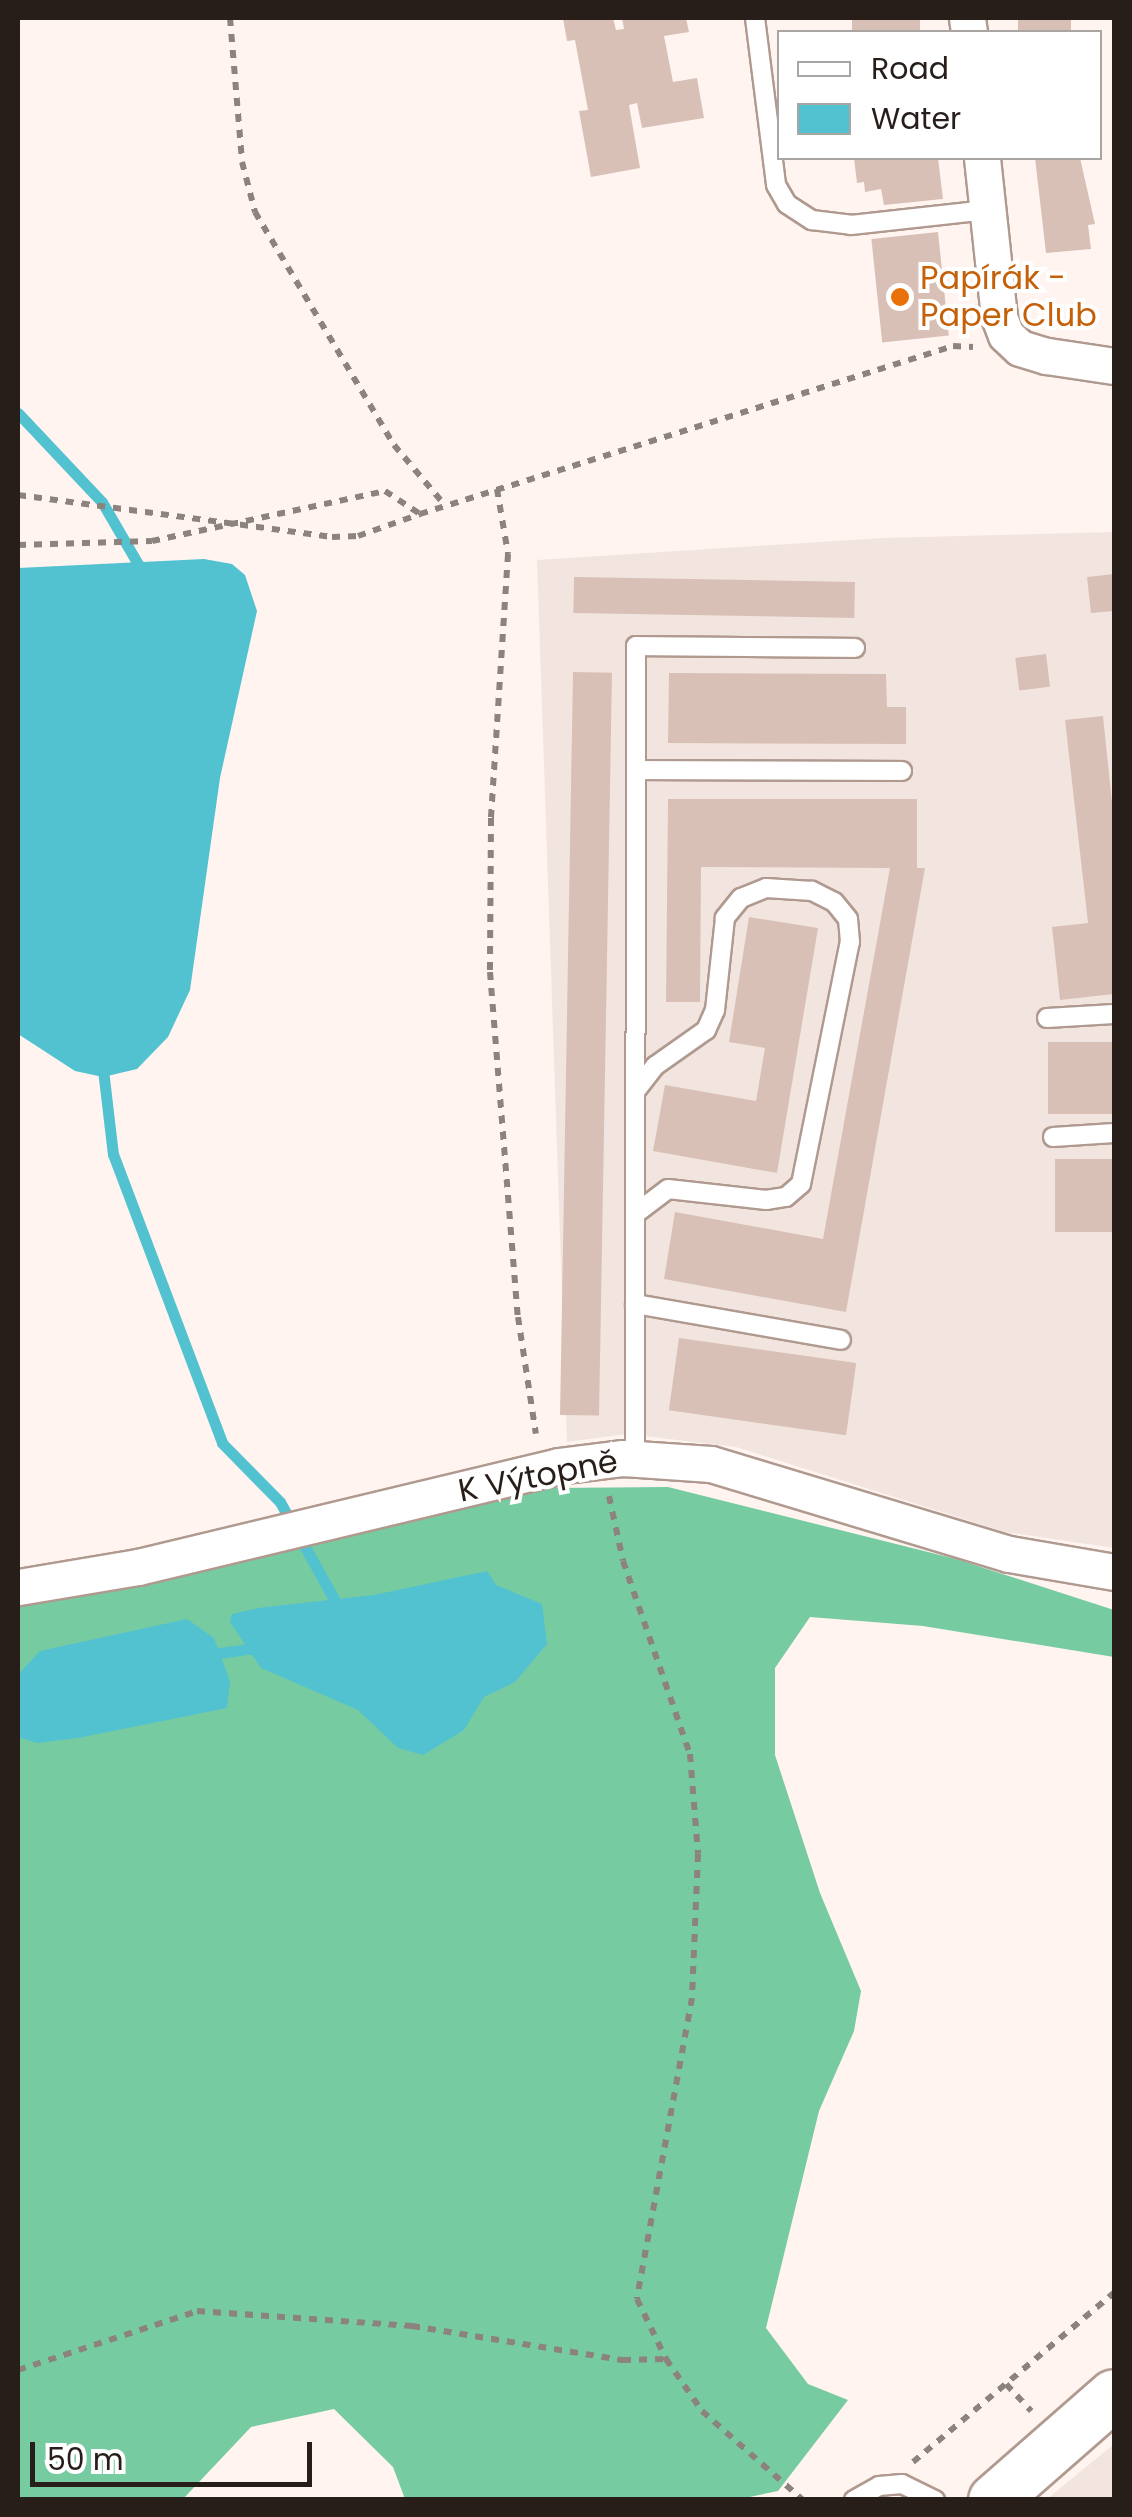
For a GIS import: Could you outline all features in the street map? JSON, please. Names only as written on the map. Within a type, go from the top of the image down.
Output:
[{"type":"main road","points":[[994,2500],[1114,2396]]},
{"type":"street","points":[[982,160],[999,317],[1020,348],[1114,366]]},
{"type":"street","name":"K Výtopně","points":[[18,1586],[138,1568],[541,1470],[618,1459],[711,1464],[1009,1554],[1114,1572]]},
{"type":"lane","points":[[754,18],[776,185],[787,204],[812,220],[851,226],[987,210]]},
{"type":"lane","points":[[618,1459],[636,1304],[636,646],[855,648]]},
{"type":"lane","points":[[636,770],[902,771]]},
{"type":"lane","points":[[636,1090],[655,1066],[706,1030],[715,1010],[725,918],[741,898],[766,888],[812,892],[834,902],[848,919],[850,942],[801,1184],[786,1197],[766,1200],[668,1189],[636,1214]]},
{"type":"lane","points":[[1047,1018],[1114,1014]]},
{"type":"lane","points":[[1053,1137],[1114,1133]]},
{"type":"lane","points":[[636,1304],[841,1340]]},
{"type":"lane","points":[[854,2500],[878,2486],[902,2484],[934,2500]]},
{"type":"path","points":[[230,18],[242,162],[255,212],[394,445],[444,503]]},
{"type":"path","points":[[18,495],[332,538],[358,536],[444,503],[953,346],[1020,348]]},
{"type":"path","points":[[497,489],[508,554],[491,818],[490,972],[518,1317],[541,1470]]},
{"type":"path","points":[[18,544],[152,540],[386,491],[420,514]]},
{"type":"path","points":[[618,1459],[623,1560],[690,1754],[698,1854],[692,1998],[637,2298],[666,2359],[702,2411],[803,2500]]},
{"type":"path","points":[[909,2465],[1114,2294]]},
{"type":"path","points":[[18,2370],[197,2311],[412,2326],[623,2360],[666,2359]]},
{"type":"shaded area","points":[[1114,532],[1114,1548],[1005,1532],[736,1447],[627,1434],[567,1442],[537,560],[883,538]]},
{"type":"shaded area","points":[[1114,2444],[1114,2499],[1047,2499]]},
{"type":"green space","points":[[668,1487],[956,1559],[1114,1610],[1114,1657],[923,1626],[810,1617],[775,1668],[775,1755],[820,1893],[861,1991],[854,2031],[819,2111],[766,2328],[808,2384],[848,2400],[778,2491],[735,2500],[405,2499],[393,2467],[334,2409],[251,2427],[183,2499],[18,2499],[18,1600],[551,1488]]},
{"type":"water","points":[[204,559],[232,564],[245,575],[257,611],[220,778],[190,990],[168,1037],[137,1069],[103,1077],[75,1071],[18,1034],[18,568]]},
{"type":"water","points":[[487,1571],[496,1585],[542,1604],[547,1644],[515,1682],[484,1697],[464,1730],[423,1755],[398,1748],[358,1710],[261,1668],[230,1622],[232,1614],[258,1608],[374,1595]]},
{"type":"water","points":[[187,1619],[214,1638],[230,1681],[227,1708],[78,1738],[37,1743],[18,1737],[18,1675],[40,1651]]},
{"type":"building","points":[[563,18],[613,18],[616,30],[624,29],[622,18],[686,18],[689,32],[664,36],[673,82],[697,78],[704,118],[642,128],[637,103],[629,105],[640,168],[591,177],[579,111],[588,110],[575,40],[567,41]]},
{"type":"building","points":[[852,18],[920,18],[920,30],[852,30]]},
{"type":"building","points":[[1018,18],[1071,18],[1071,30],[1018,30]]},
{"type":"building","points":[[854,160],[938,160],[943,199],[884,205],[881,189],[865,192],[864,182],[857,183]]},
{"type":"building","points":[[1035,160],[1080,160],[1095,224],[1088,225],[1091,249],[1046,253]]},
{"type":"building","points":[[938,232],[949,335],[882,342],[871,239]]},
{"type":"building","points":[[1114,574],[1114,611],[1091,613],[1087,577]]},
{"type":"building","points":[[574,577],[855,582],[854,618],[573,613]]},
{"type":"building","points":[[1046,654],[1050,687],[1019,691],[1015,658]]},
{"type":"building","points":[[573,672],[612,673],[599,1416],[560,1415]]},
{"type":"building","points":[[669,673],[886,674],[887,707],[906,707],[906,744],[668,743]]},
{"type":"building","points":[[1103,716],[1114,822],[1114,994],[1060,1000],[1052,927],[1088,923],[1065,720]]},
{"type":"building","points":[[668,799],[917,799],[917,868],[925,868],[846,1312],[664,1279],[675,1212],[823,1239],[890,868],[701,867],[700,1002],[666,1002]]},
{"type":"building","points":[[749,917],[818,928],[777,1173],[653,1151],[665,1085],[756,1101],[765,1048],[729,1042]]},
{"type":"building","points":[[1048,1042],[1114,1042],[1114,1114],[1048,1114]]},
{"type":"building","points":[[1055,1159],[1114,1159],[1114,1232],[1055,1232]]},
{"type":"building","points":[[679,1338],[856,1363],[846,1435],[669,1410]]},
{"type":"waterway","points":[[18,413],[102,502],[138,564],[134,576]]},
{"type":"waterway","points":[[102,1061],[113,1154],[222,1443],[280,1502],[334,1599],[324,1612]]},
{"type":"waterway","points":[[220,1653],[260,1647]]},
{"type":"place","name":"Papírák - Paper Club","points":[[900,297]]}]
